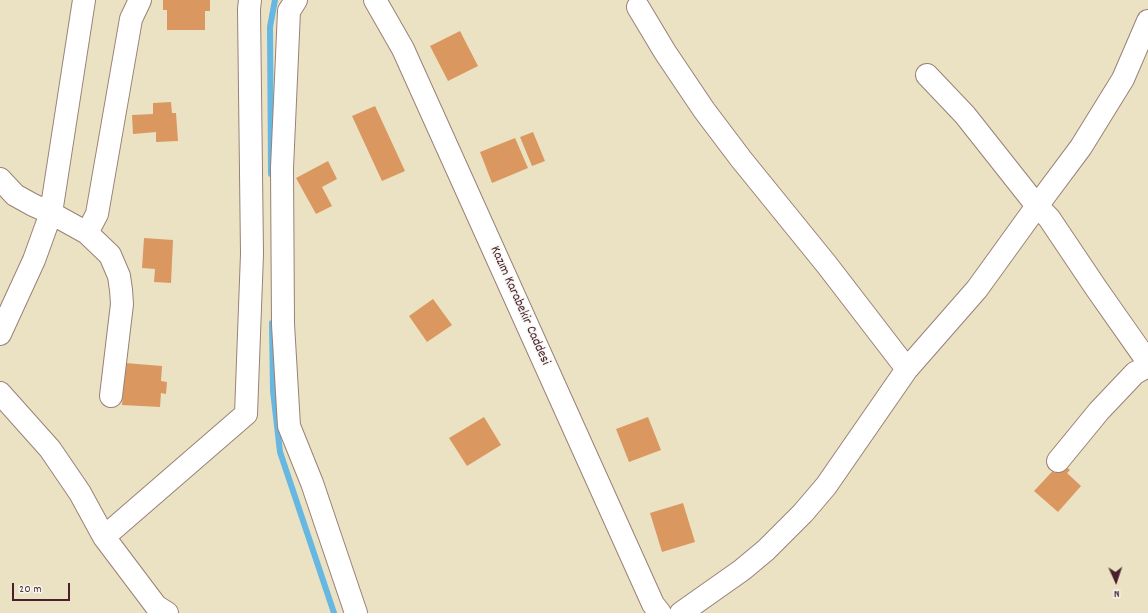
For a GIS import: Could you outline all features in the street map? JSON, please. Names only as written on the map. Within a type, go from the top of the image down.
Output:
[{"type":"street","points":[[0,334],[34,260],[52,213],[84,0]]},
{"type":"street","points":[[87,233],[97,214],[131,19],[140,0]]},
{"type":"street","points":[[104,537],[246,414],[252,254],[250,0]]},
{"type":"street","points":[[296,0],[289,11],[282,168],[283,324],[289,426],[312,483],[356,613]]},
{"type":"street","name":"Kazım Karabekir Caddesi","points":[[375,0],[403,49],[650,596],[660,613]]},
{"type":"street","points":[[638,7],[704,110],[741,159],[828,265],[907,369]]},
{"type":"street","points":[[681,613],[748,565],[766,550],[803,514],[826,486],[907,369],[977,289],[1081,147],[1123,79],[1146,31]]},
{"type":"street","points":[[927,74],[965,115],[1037,206],[1049,218],[1148,362]]},
{"type":"street","points":[[0,179],[15,195],[32,205],[52,213],[87,233],[110,255],[119,276],[122,304],[111,396]]},
{"type":"street","points":[[1058,461],[1099,411],[1135,373],[1148,366]]},
{"type":"street","points":[[0,393],[50,449],[80,493],[104,537],[156,606],[167,613]]},
{"type":"building","points":[[163,0],[210,0],[210,11],[205,11],[205,30],[167,30],[167,10],[163,10]]},
{"type":"building","points":[[460,31],[478,66],[448,81],[430,46]]},
{"type":"building","points":[[171,102],[172,113],[176,113],[178,141],[156,142],[156,132],[133,134],[132,115],[153,114],[153,103]]},
{"type":"building","points":[[375,106],[405,171],[382,181],[352,116]]},
{"type":"building","points":[[533,132],[545,161],[532,166],[520,137]]},
{"type":"building","points":[[515,138],[528,168],[492,183],[480,152]]},
{"type":"building","points":[[328,161],[337,179],[322,187],[332,206],[316,214],[296,178]]},
{"type":"building","points":[[144,238],[173,240],[171,283],[154,282],[155,269],[142,268]]},
{"type":"building","points":[[433,299],[452,325],[427,342],[409,316]]},
{"type":"building","points":[[125,363],[162,366],[161,381],[167,382],[166,394],[161,393],[160,407],[122,405]]},
{"type":"building","points":[[484,417],[501,445],[467,466],[449,438]]},
{"type":"building","points":[[648,417],[661,450],[629,462],[616,429]]},
{"type":"building","points":[[1061,462],[1070,470],[1067,473],[1081,486],[1058,512],[1034,491]]},
{"type":"building","points":[[683,503],[695,542],[662,552],[650,513]]},
{"type":"waterway","points":[[271,174],[270,27],[275,0]]},
{"type":"waterway","points":[[272,323],[273,391],[280,452],[334,613]]}]
